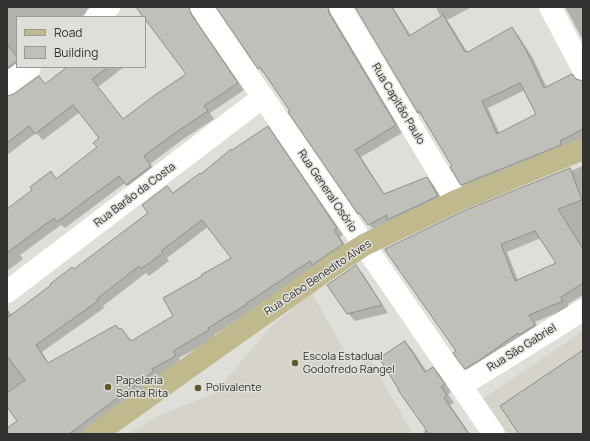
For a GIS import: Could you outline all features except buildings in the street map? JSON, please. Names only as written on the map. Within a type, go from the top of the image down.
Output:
[{"type":"main road","name":"Rua Cabo Benedito Alves","points":[[96,434],[364,244],[456,201],[583,150]]},
{"type":"street","points":[[97,16],[109,7]]},
{"type":"street","name":"Rua General Osório","points":[[201,7],[494,434]]},
{"type":"street","name":"Rua Capitão Paulo","points":[[340,7],[456,201]]},
{"type":"street","points":[[550,7],[583,69]]},
{"type":"street","points":[[7,84],[29,68]]},
{"type":"street","name":"Rua Barão da Costa","points":[[7,292],[263,97]]},
{"type":"street","name":"Rua São Gabriel","points":[[461,386],[583,310]]},
{"type":"shaded area","name":"Escola Estadual Godofredo Rangel","points":[[312,293],[354,368],[369,358],[413,434],[128,434],[158,416],[215,393],[270,327]]},
{"type":"shaded area","points":[[583,331],[583,434],[506,434],[482,399]]},
{"type":"place","name":"Escola Estadual Godofredo Rangel","points":[[295,363]]},
{"type":"place","name":"Papelaria Santa Rita","points":[[108,387]]},
{"type":"place","name":"Polivalente","points":[[198,388]]}]
